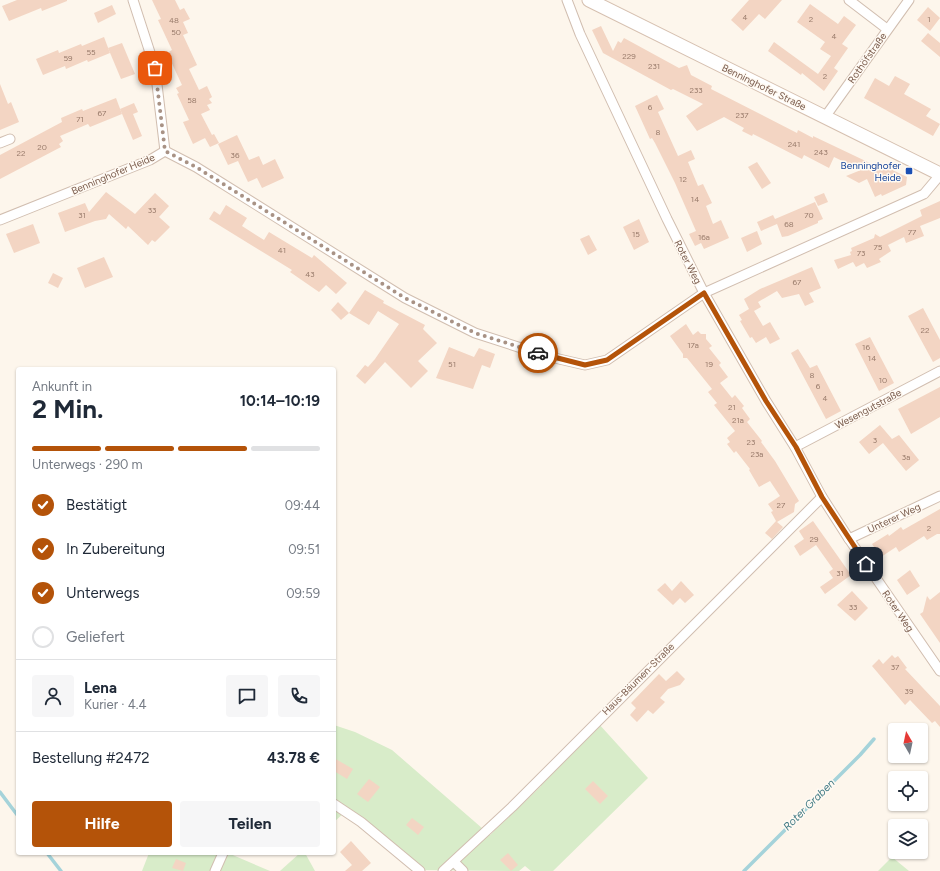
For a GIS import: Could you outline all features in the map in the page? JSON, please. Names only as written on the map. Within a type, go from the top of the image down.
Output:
[{"type":"main road","name":"Benninghofer Straße","points":[[589,0],[940,174]]},
{"type":"street","points":[[133,0],[155,68],[165,151]]},
{"type":"street","name":"Roter Weg","points":[[567,0],[586,48],[667,219],[704,293],[766,401],[796,447],[822,497],[849,539],[940,671]]},
{"type":"street","points":[[848,0],[887,29]]},
{"type":"street","name":"Rothöfstraße","points":[[825,117],[909,0]]},
{"type":"street","points":[[0,143],[10,139]]},
{"type":"street","name":"Benninghofer Heide","points":[[0,220],[150,160],[165,151],[196,167],[405,298],[475,333],[546,356],[585,365],[607,360],[704,293],[924,194],[940,174]]},
{"type":"street","name":"Wesengutstraße","points":[[796,447],[940,371]]},
{"type":"street","name":"Unterer Weg","points":[[849,539],[940,496]]},
{"type":"street","name":"Haus-Bäumen-Straße","points":[[443,871],[512,807],[822,497]]},
{"type":"street","points":[[336,805],[361,822],[420,871]]},
{"type":"street","points":[[215,871],[222,855]]},
{"type":"street","points":[[454,862],[463,871]]},
{"type":"green space","points":[[598,723],[648,778],[553,871],[531,871],[525,866],[519,871],[422,870],[344,813],[336,820],[336,726],[355,732],[392,750],[490,835],[541,786],[538,782]]},
{"type":"green space","points":[[148,855],[233,855],[270,871],[142,871]]},
{"type":"green space","points":[[298,855],[306,855],[315,871],[280,871]]},
{"type":"green space","points":[[890,859],[894,859],[909,871],[878,871]]},
{"type":"building","points":[[17,0],[67,1],[42,11],[41,8],[9,21],[2,6]]},
{"type":"building","points":[[152,0],[175,0],[180,10],[184,8],[190,19],[183,22],[188,33],[183,35],[197,65],[189,69],[199,90],[207,86],[212,97],[209,99],[212,103],[207,105],[210,110],[201,114],[212,135],[214,134],[219,143],[210,147],[205,138],[193,144],[183,122],[189,120],[177,94],[179,93],[176,88],[182,85],[167,53],[172,50],[158,20],[161,19]]},
{"type":"building","points":[[749,0],[782,0],[765,19],[759,14],[743,31],[731,20]]},
{"type":"building","points":[[810,4],[838,24],[844,16],[856,25],[842,44],[848,48],[834,68],[838,71],[824,91],[802,73],[801,75],[768,51],[774,42],[818,74],[831,56],[820,49],[825,42],[797,22]]},
{"type":"building","points":[[112,5],[116,14],[98,23],[94,13]]},
{"type":"building","points":[[928,7],[940,18],[930,31],[917,20]]},
{"type":"building","points":[[601,26],[613,51],[618,41],[621,43],[624,38],[679,68],[687,65],[691,75],[712,86],[711,89],[797,133],[798,130],[874,165],[876,162],[907,177],[906,185],[882,196],[881,194],[875,197],[867,179],[859,183],[846,176],[861,170],[834,157],[829,168],[804,155],[802,159],[753,134],[752,136],[742,131],[744,128],[724,117],[697,131],[686,116],[703,104],[673,89],[671,90],[603,53],[592,30]]},
{"type":"building","points":[[928,33],[940,43],[940,57],[921,41]]},
{"type":"building","points":[[104,37],[110,53],[88,62],[87,60],[66,69],[65,66],[43,75],[36,59],[58,50],[59,53],[81,44],[82,46]]},
{"type":"building","points":[[122,43],[135,74],[121,79],[108,48]]},
{"type":"building","points":[[895,76],[910,84],[904,94],[931,109],[926,116],[940,124],[933,136],[864,98],[875,78],[889,86]]},
{"type":"building","points":[[0,84],[8,104],[11,102],[19,122],[0,130]]},
{"type":"building","points":[[657,95],[664,109],[658,112],[678,156],[691,150],[695,159],[688,162],[698,186],[703,184],[712,203],[706,206],[713,224],[721,220],[729,238],[704,249],[701,243],[695,246],[689,234],[696,231],[675,183],[655,143],[652,138],[650,139],[635,106]]},
{"type":"building","points":[[116,98],[122,114],[90,127],[88,124],[60,136],[63,141],[59,144],[61,147],[0,179],[0,155],[62,122],[61,118],[82,109],[83,111]]},
{"type":"building","points":[[134,103],[138,112],[133,114],[142,136],[133,140],[120,109]]},
{"type":"building","points":[[237,135],[249,160],[259,156],[263,165],[275,159],[284,178],[262,188],[257,178],[248,182],[238,161],[228,165],[218,144]]},
{"type":"building","points":[[757,162],[771,183],[762,189],[748,167]]},
{"type":"building","points":[[106,192],[135,214],[155,193],[169,206],[159,217],[170,227],[155,242],[152,240],[148,245],[128,226],[126,229],[109,214],[106,219],[95,221],[65,232],[58,213],[85,203],[89,212]]},
{"type":"building","points":[[824,193],[828,202],[818,206],[814,197]]},
{"type":"building","points":[[940,201],[940,218],[920,226],[924,236],[906,243],[904,237],[888,245],[891,251],[879,259],[881,262],[867,268],[864,263],[856,267],[853,262],[838,269],[834,260],[851,255],[851,248],[874,238],[875,234],[880,237],[922,216],[920,210]]},
{"type":"building","points":[[815,202],[823,219],[818,221],[818,223],[788,236],[782,237],[777,224],[761,231],[757,222],[773,215],[775,219]]},
{"type":"building","points":[[226,205],[247,218],[242,226],[264,240],[269,232],[312,258],[314,255],[347,283],[336,294],[326,285],[319,292],[290,272],[292,270],[209,219],[214,211],[220,215]]},
{"type":"building","points":[[639,219],[649,242],[634,250],[623,227]]},
{"type":"building","points":[[33,224],[40,243],[14,253],[6,234]]},
{"type":"building","points":[[757,231],[762,244],[747,252],[741,238]]},
{"type":"building","points":[[589,235],[597,250],[588,255],[580,239]]},
{"type":"building","points":[[104,257],[113,277],[85,288],[77,268]]},
{"type":"building","points":[[812,267],[821,288],[809,293],[814,302],[805,306],[799,294],[782,298],[777,291],[758,302],[761,307],[754,311],[763,326],[770,322],[780,339],[770,344],[766,337],[756,343],[752,337],[750,338],[740,321],[742,320],[739,315],[749,309],[744,299],[760,289]]},
{"type":"building","points":[[53,273],[63,278],[58,288],[48,283]]},
{"type":"building","points":[[365,290],[384,301],[383,303],[425,325],[423,329],[437,343],[418,361],[428,371],[411,388],[385,362],[365,384],[356,376],[365,365],[368,367],[375,359],[399,324],[378,311],[369,325],[349,313]]},
{"type":"building","points":[[338,302],[349,313],[341,320],[331,310]]},
{"type":"building","points":[[923,308],[940,340],[940,358],[933,362],[908,316]]},
{"type":"building","points":[[686,324],[693,335],[698,331],[701,334],[706,334],[706,339],[712,346],[709,348],[721,363],[719,365],[728,377],[720,383],[732,398],[735,395],[744,406],[742,408],[750,419],[747,422],[762,441],[761,442],[775,461],[799,501],[795,504],[794,512],[777,522],[783,527],[772,539],[765,533],[776,521],[771,512],[773,511],[768,504],[780,496],[770,481],[759,487],[749,470],[750,469],[736,451],[734,453],[727,444],[730,442],[727,438],[735,431],[714,405],[717,403],[708,392],[712,389],[687,358],[683,358],[683,354],[670,336]]},
{"type":"building","points":[[870,337],[894,383],[879,391],[855,344]]},
{"type":"building","points":[[449,347],[474,357],[479,348],[495,354],[490,368],[482,365],[473,389],[436,378]]},
{"type":"building","points":[[798,349],[810,368],[817,365],[841,411],[826,419],[791,353]]},
{"type":"building","points":[[940,387],[940,417],[911,434],[898,409]]},
{"type":"building","points":[[880,425],[892,439],[899,435],[919,460],[906,471],[883,443],[869,454],[859,442]]},
{"type":"building","points":[[940,509],[940,534],[937,534],[927,540],[924,536],[899,552],[896,547],[881,557],[872,544],[888,534],[889,536],[901,527],[903,530]]},
{"type":"building","points":[[813,521],[851,575],[825,594],[820,587],[833,578],[829,572],[833,569],[816,545],[800,556],[794,546],[804,539],[799,531]]},
{"type":"building","points":[[910,570],[920,586],[907,595],[897,580]]},
{"type":"building","points":[[681,581],[694,595],[685,603],[680,598],[673,605],[657,590],[665,583],[672,591]]},
{"type":"building","points":[[852,591],[868,608],[855,621],[837,605]]},
{"type":"building","points":[[940,592],[940,643],[920,614],[923,612],[927,596],[930,600]]},
{"type":"building","points":[[892,655],[895,658],[898,656],[907,668],[905,669],[940,706],[940,727],[935,721],[932,723],[910,700],[905,705],[872,666],[879,659],[883,664]]},
{"type":"building","points":[[677,671],[685,679],[680,685],[668,689],[660,698],[665,702],[653,714],[648,710],[637,722],[630,715],[636,708],[631,703],[659,674],[666,681]]},
{"type":"building","points":[[336,759],[353,769],[347,779],[336,772]]},
{"type":"building","points":[[369,779],[380,787],[368,802],[357,794]]},
{"type":"building","points":[[593,781],[608,796],[600,804],[585,789]]},
{"type":"building","points":[[412,818],[424,827],[418,835],[406,825]]},
{"type":"building","points":[[351,841],[371,863],[362,871],[345,871],[352,865],[340,852]]},
{"type":"building","points":[[508,853],[518,865],[511,871],[500,860]]},
{"type":"building","points":[[176,859],[186,863],[183,871],[172,868]]},
{"type":"waterway","name":"Roter Graben","points":[[744,871],[860,755],[874,739]]},
{"type":"waterway","points":[[0,792],[16,813]]},
{"type":"waterway","points":[[49,855],[61,871]]},
{"type":"way so far","points":[[155,68],[165,151],[196,167],[405,298],[475,333],[538,353]]},
{"type":"place","name":"Benninghofer Heide","points":[[909,171]]},
{"type":"route","points":[[538,353],[585,365],[607,360],[704,293],[766,401],[796,447],[822,497],[866,564]]}]
